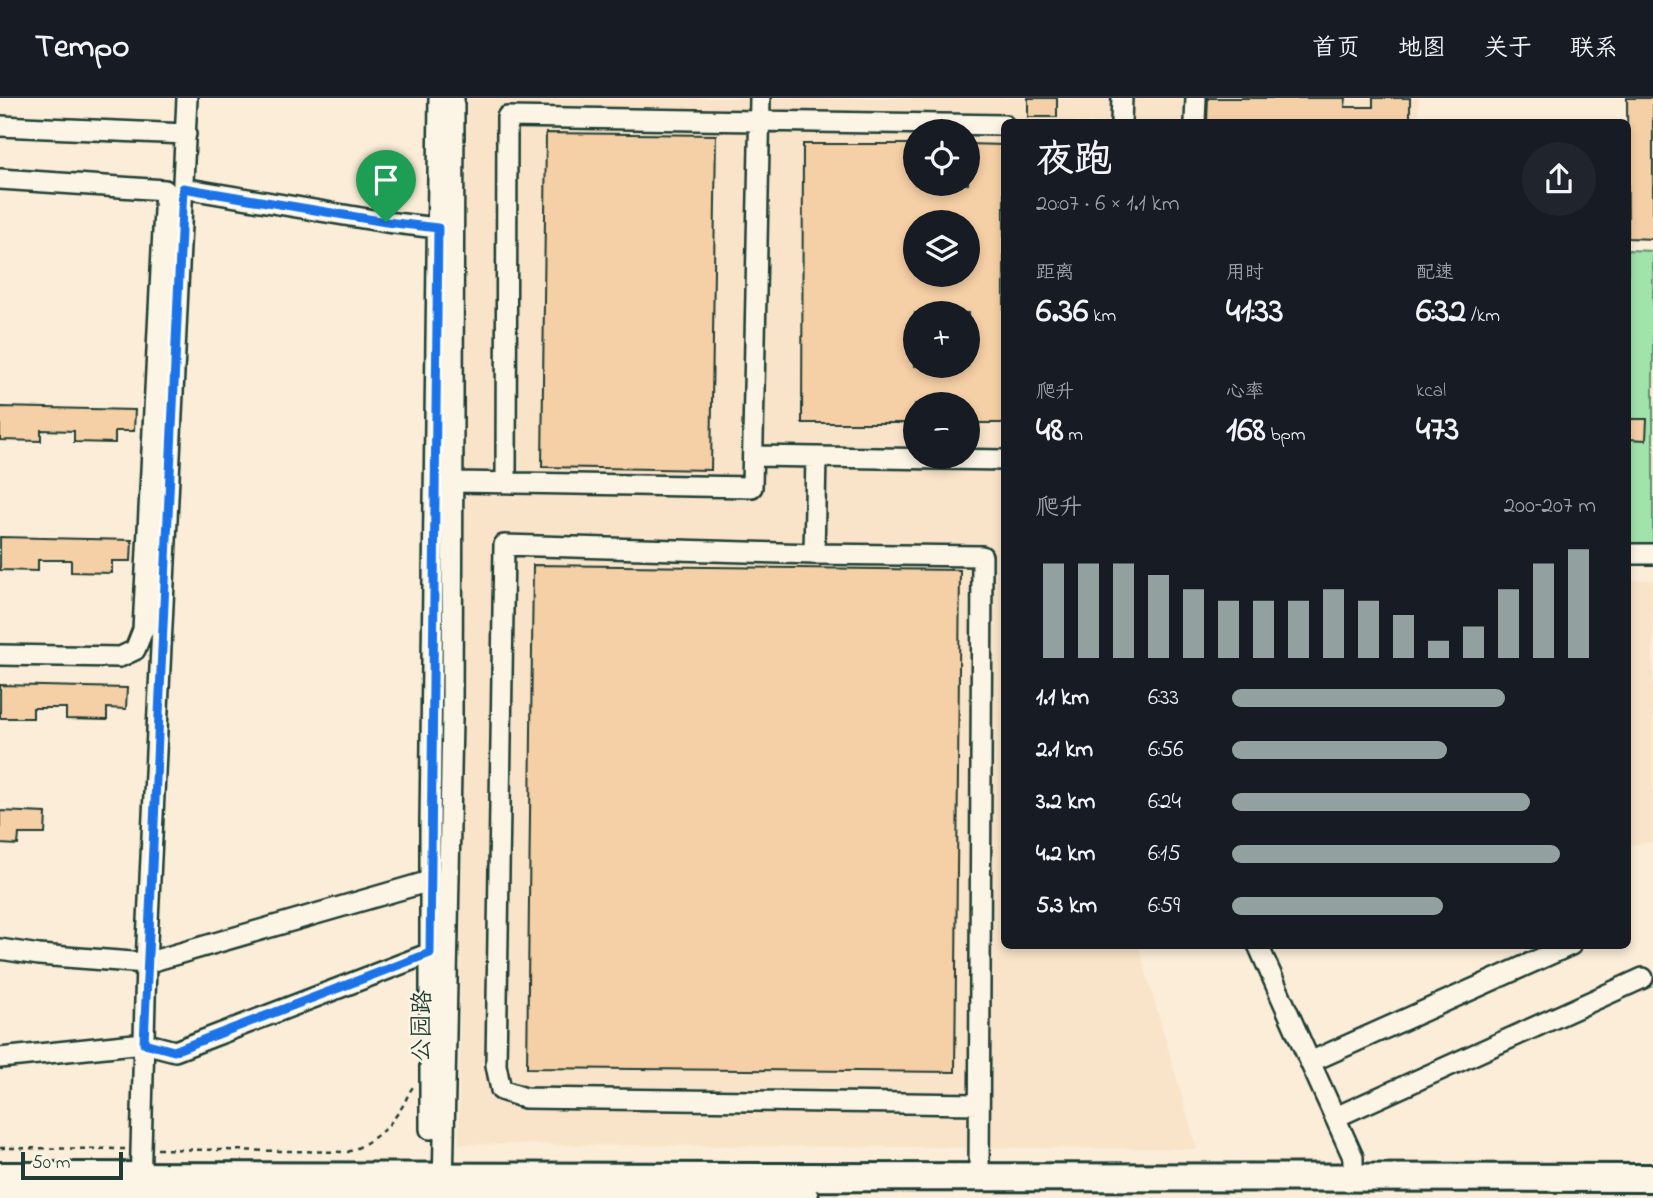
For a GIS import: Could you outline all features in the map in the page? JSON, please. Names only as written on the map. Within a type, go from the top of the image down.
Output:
[{"type":"main road","points":[[0,1176],[140,1190]]},
{"type":"main road","points":[[437,1190],[979,1178],[1653,1178]]},
{"type":"main road","points":[[0,1196],[140,1190],[437,1190],[805,1198]]},
{"type":"street","points":[[0,655],[120,657],[135,650],[143,630],[174,189],[186,134],[187,98]]},
{"type":"street","points":[[437,1190],[430,881],[439,98]]},
{"type":"street","name":"公园路","points":[[437,1190],[454,482],[454,98]]},
{"type":"street","points":[[454,482],[752,487],[760,98]]},
{"type":"street","points":[[1121,119],[1122,98]]},
{"type":"street","points":[[1195,119],[1196,98]]},
{"type":"street","points":[[506,483],[507,117],[1001,125]]},
{"type":"street","points":[[0,126],[186,134]]},
{"type":"street","points":[[0,178],[174,189],[438,228]]},
{"type":"street","points":[[140,1190],[174,189]]},
{"type":"street","points":[[753,456],[1001,460]]},
{"type":"street","points":[[814,554],[816,457]]},
{"type":"street","points":[[979,1104],[526,1098],[501,1090],[496,1065],[504,545],[982,556],[979,1178]]},
{"type":"street","points":[[1631,554],[1653,554]]},
{"type":"street","points":[[0,949],[39,955],[146,963],[430,881]]},
{"type":"street","points":[[1260,949],[1353,1157],[1353,1178]]},
{"type":"street","points":[[1310,1062],[1562,949]]},
{"type":"street","points":[[0,1058],[144,1043],[174,1051],[430,953]]},
{"type":"street","points":[[1336,1117],[1643,978]]},
{"type":"path","points":[[0,1148],[348,1152],[373,1139],[383,1130],[400,1110],[416,1083]]},
{"type":"shaded area","points":[[467,98],[1419,98],[1418,119],[1001,119],[1001,949],[1139,949],[1197,1149],[459,1144]]},
{"type":"shaded area","points":[[1631,580],[1653,580],[1653,842],[1631,845]]},
{"type":"green space","points":[[1631,250],[1653,251],[1653,545],[1631,545]]},
{"type":"building","points":[[1028,98],[1057,98],[1057,117],[1028,117]]},
{"type":"building","points":[[1208,98],[1346,98],[1345,107],[1373,107],[1373,98],[1410,98],[1410,119],[1207,119]]},
{"type":"building","points":[[1627,98],[1653,98],[1653,239],[1631,238],[1631,119],[1627,119]]},
{"type":"building","points":[[546,133],[716,135],[711,470],[542,467]]},
{"type":"building","points":[[803,144],[903,144],[903,196],[980,196],[980,144],[1001,145],[1001,423],[980,423],[980,392],[903,392],[903,423],[802,423]]},
{"type":"building","points":[[0,407],[135,410],[134,431],[115,431],[115,443],[74,442],[74,431],[41,430],[41,441],[0,440]]},
{"type":"building","points":[[1631,419],[1647,419],[1646,440],[1631,439]]},
{"type":"building","points":[[0,537],[132,540],[131,561],[112,561],[112,573],[71,572],[71,560],[38,560],[38,571],[0,570]]},
{"type":"building","points":[[533,565],[960,570],[955,1072],[527,1068]]},
{"type":"building","points":[[0,685],[127,688],[126,709],[107,708],[107,720],[66,719],[66,708],[33,708],[33,718],[0,718]]},
{"type":"building","points":[[0,811],[46,813],[45,834],[19,834],[18,845],[0,844]]},
{"type":"route","points":[[183,188],[386,222],[438,228],[430,953],[174,1051],[144,1043],[183,188]]}]
